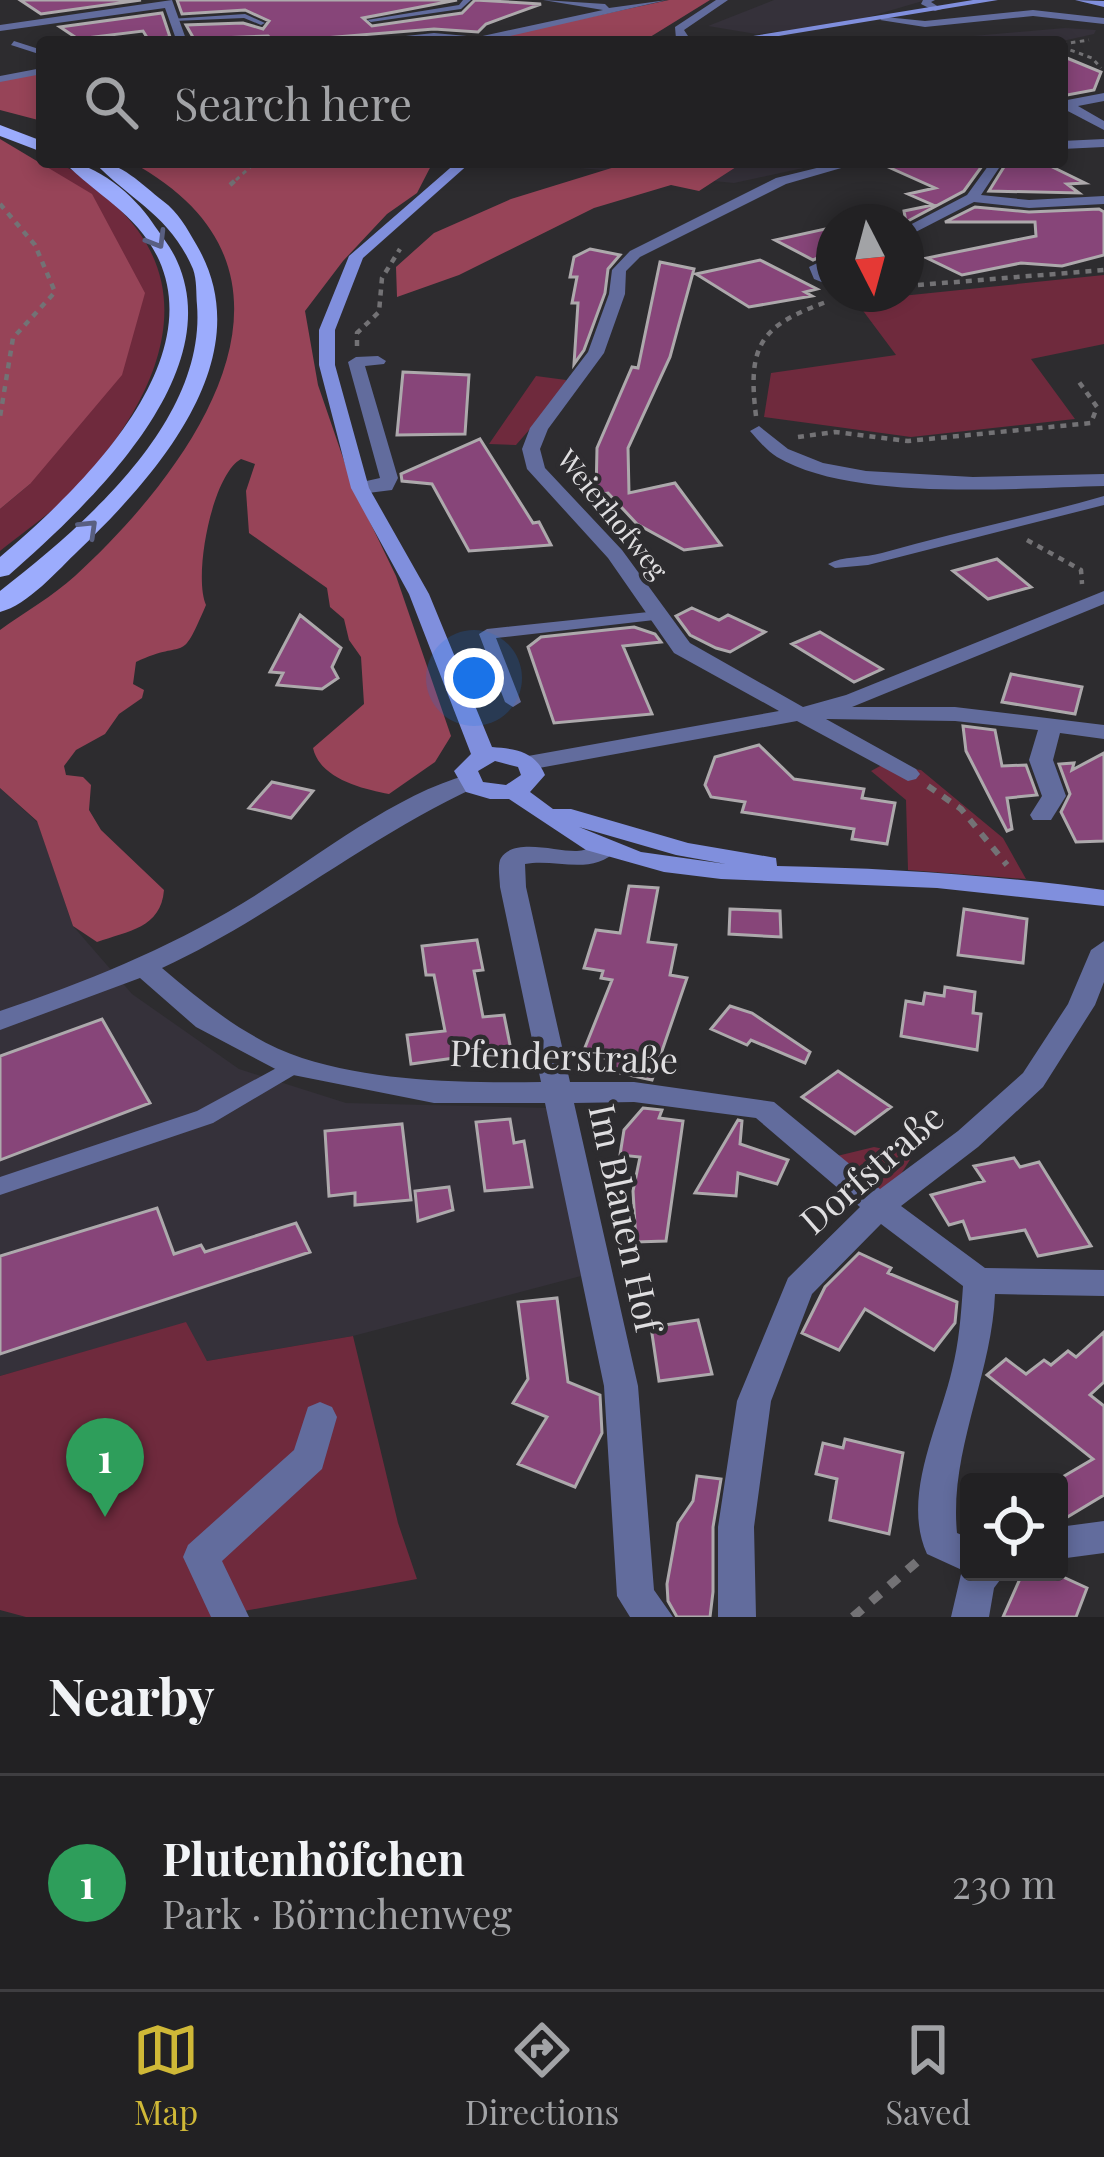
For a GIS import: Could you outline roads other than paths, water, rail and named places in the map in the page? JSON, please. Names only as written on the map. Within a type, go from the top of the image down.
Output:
[{"type":"main road","points":[[765,36],[884,20],[934,4],[993,0]]},
{"type":"main road","points":[[1080,0],[1104,4]]},
{"type":"main road","points":[[0,118],[36,131]]},
{"type":"main road","points":[[0,130],[36,145]]},
{"type":"main road","points":[[0,570],[85,494],[130,440],[162,386],[177,337],[178,293],[157,236],[115,190],[81,168]]},
{"type":"main road","points":[[0,604],[92,526],[147,466],[184,412],[205,361],[212,315],[199,255],[162,206],[110,168]]},
{"type":"main road","points":[[458,168],[356,256],[327,330],[327,365],[360,488],[419,593],[484,757]]},
{"type":"main road","points":[[524,799],[533,776],[528,763],[503,754],[469,765],[468,782],[493,793],[685,850],[835,875]]},
{"type":"main road","points":[[524,799],[606,849],[733,875],[835,875],[1015,885],[1104,898]]},
{"type":"street","points":[[548,0],[619,10]]},
{"type":"street","points":[[497,36],[662,0]]},
{"type":"street","points":[[680,36],[679,29],[723,0]]},
{"type":"street","points":[[0,28],[168,2],[180,36]]},
{"type":"street","points":[[884,20],[928,27],[983,15],[1046,14],[1104,21]]},
{"type":"street","points":[[0,79],[36,72]]},
{"type":"street","points":[[1068,104],[1104,98]]},
{"type":"street","points":[[1068,107],[1102,123]]},
{"type":"street","points":[[1068,145],[1104,143]]},
{"type":"street","name":"Weierhofweg","points":[[833,168],[782,181],[634,254],[619,270],[617,294],[596,353],[539,428],[531,449],[536,469],[615,554],[682,648],[908,774]]},
{"type":"street","points":[[924,223],[972,198],[994,168]]},
{"type":"street","points":[[972,198],[1029,204],[1104,200]]},
{"type":"street","points":[[360,488],[385,486],[388,478],[356,362],[378,362]]},
{"type":"street","points":[[762,437],[804,466],[927,484],[1104,480]]},
{"type":"street","points":[[528,763],[801,714],[854,700],[1104,597]]},
{"type":"street","points":[[801,714],[955,713],[1104,732]]},
{"type":"street","points":[[1042,815],[1054,796],[1041,760],[1052,725]]},
{"type":"street","points":[[0,1021],[55,1003],[223,926],[373,831],[468,782]]},
{"type":"street","name":"Im Blauen Hof","points":[[606,849],[572,861],[537,853],[512,860],[512,886],[621,1387],[636,1596],[653,1617]]},
{"type":"street","name":"Dorfstraße","points":[[737,1617],[736,1527],[754,1401],[799,1288],[881,1205],[968,1139],[1033,1080],[1081,1005],[1104,950]]},
{"type":"street","name":"Pfenderstraße","points":[[140,964],[206,1020],[293,1066],[434,1093],[634,1092],[764,1109],[919,1239],[980,1281]]},
{"type":"street","points":[[954,1549],[935,1510],[941,1456],[974,1348],[980,1281],[1104,1283]]},
{"type":"street","points":[[230,1617],[201,1557],[310,1458],[320,1417]]},
{"type":"street","points":[[1068,1542],[1104,1537]]},
{"type":"street","points":[[970,1617],[976,1581]]},
{"type":"lane","points":[[371,20],[460,7],[466,0]]},
{"type":"lane","points":[[174,19],[245,16],[261,23]]},
{"type":"lane","points":[[14,43],[36,51]]},
{"type":"lane","points":[[836,564],[862,565],[917,548],[1007,530],[1104,500]]},
{"type":"lane","points":[[513,701],[488,634],[658,616]]},
{"type":"lane","points":[[0,1186],[205,1117],[293,1066]]},
{"type":"place","name":"Plutenhöfchen","points":[[105,1517]]}]
